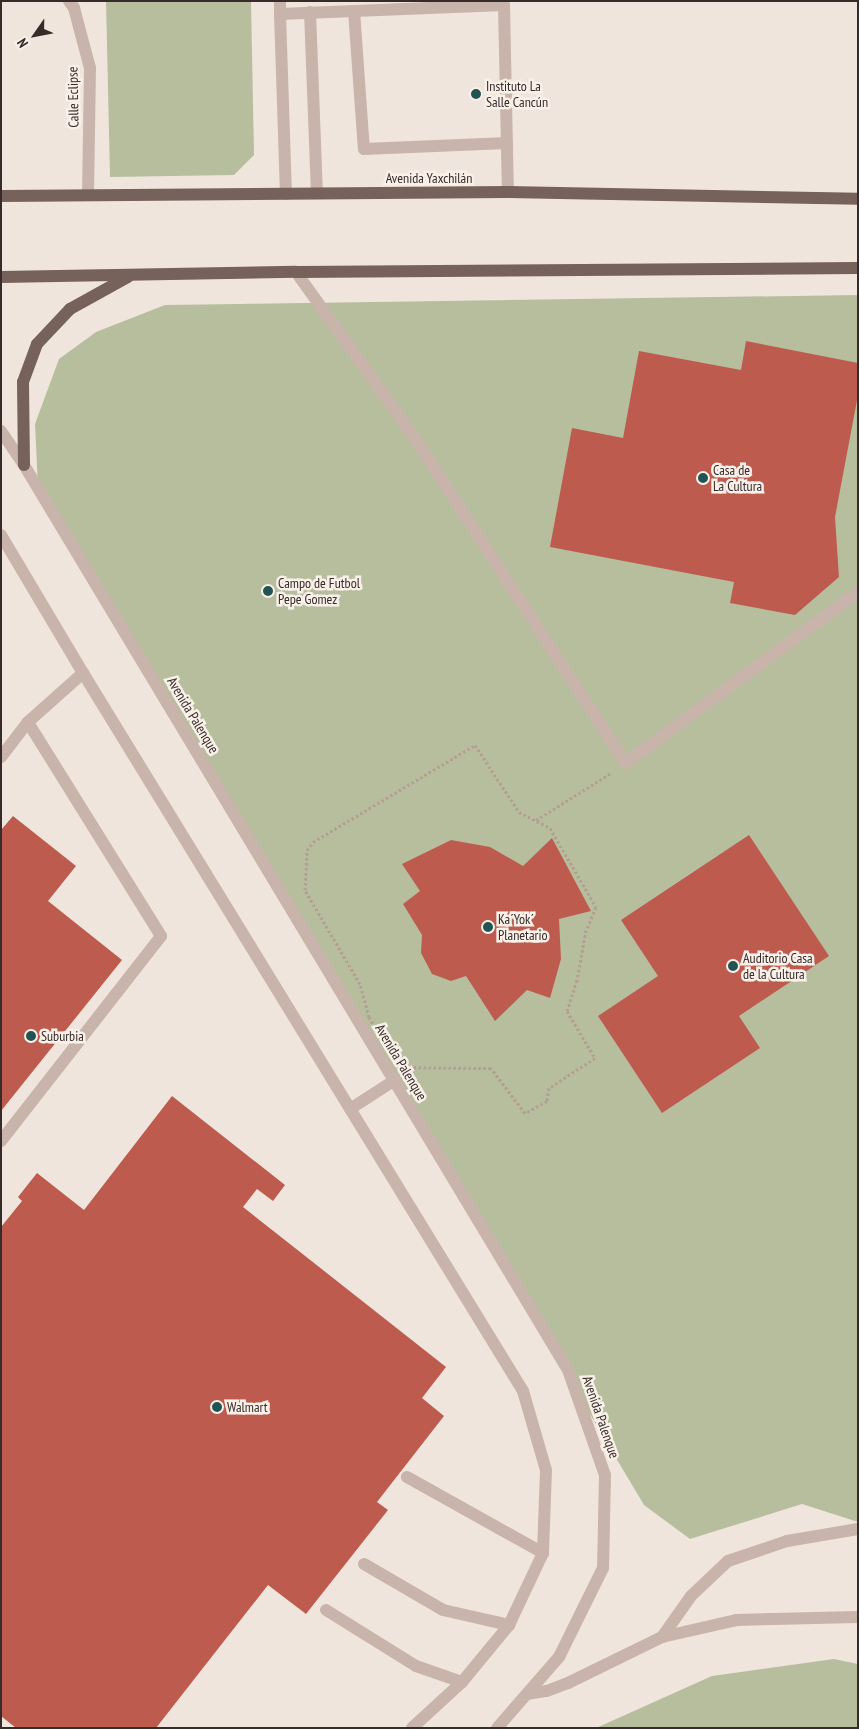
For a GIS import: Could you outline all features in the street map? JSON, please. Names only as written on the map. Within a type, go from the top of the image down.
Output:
[{"type":"main road","name":"Avenida Yaxchilán","points":[[1,196],[508,192],[858,199]]},
{"type":"main road","points":[[1,277],[296,272],[858,268]]},
{"type":"main road","points":[[24,465],[23,382],[37,344],[70,310],[130,276]]},
{"type":"street","name":"Calle Eclipse","points":[[69,1],[74,8],[90,68],[88,196]]},
{"type":"street","points":[[286,194],[280,7],[310,12],[503,3],[508,192]]},
{"type":"street","points":[[354,11],[364,148],[507,143]]},
{"type":"street","points":[[310,12],[317,193]]},
{"type":"street","points":[[296,272],[412,434],[626,763],[858,592]]},
{"type":"street","name":"Avenida Palenque","points":[[1,431],[24,465],[568,1370],[605,1475],[603,1568],[559,1656],[497,1728]]},
{"type":"street","points":[[1,535],[83,673],[523,1390],[546,1470],[543,1553],[509,1625],[462,1682],[412,1728]]},
{"type":"street","points":[[1,757],[28,722],[83,673]]},
{"type":"street","points":[[1,1141],[161,936],[28,722]]},
{"type":"street","points":[[350,1109],[394,1080]]},
{"type":"street","points":[[407,1477],[543,1553]]},
{"type":"street","points":[[662,1637],[692,1596],[728,1561],[787,1541],[858,1529]]},
{"type":"street","points":[[364,1564],[443,1610],[509,1625]]},
{"type":"street","points":[[326,1610],[416,1666],[462,1682]]},
{"type":"street","points":[[527,1694],[547,1691],[568,1683],[662,1637],[736,1620],[858,1617]]},
{"type":"path","points":[[475,744],[519,812],[535,820],[550,828],[596,907],[586,930],[577,980],[567,1011],[595,1058],[549,1088],[547,1101],[525,1113],[491,1068],[397,1067],[369,1017],[360,984],[305,890],[305,867],[307,850],[314,842],[475,744]]},
{"type":"path","points":[[535,820],[626,763]]},
{"type":"green space","points":[[106,1],[251,1],[254,155],[234,175],[110,177]]},
{"type":"green space","points":[[858,295],[858,1522],[802,1504],[690,1539],[644,1505],[38,487],[35,424],[59,359],[96,332],[165,305]]},
{"type":"green space","points":[[834,1659],[858,1664],[858,1728],[596,1728],[712,1676]]},
{"type":"building","name":"Casa de La Cultura","points":[[746,341],[858,363],[858,395],[835,517],[839,577],[795,615],[730,603],[734,582],[550,547],[572,428],[623,438],[639,351],[741,370]]},
{"type":"building","name":"Suburbia","points":[[13,816],[76,866],[48,901],[122,960],[1,1111],[1,830]]},
{"type":"building","name":"Auditorio Casa de la Cultura","points":[[749,835],[829,956],[739,1016],[760,1048],[662,1113],[598,1016],[658,976],[621,920]]},
{"type":"building","name":"Ka´Yok´ Planetario","points":[[552,838],[591,911],[559,919],[561,959],[550,998],[527,990],[495,1021],[466,976],[451,981],[432,974],[421,953],[422,935],[403,904],[420,891],[402,864],[451,840],[490,847],[523,866]]},
{"type":"building","name":"Walmart","points":[[172,1096],[285,1185],[273,1201],[257,1189],[243,1207],[446,1367],[422,1398],[444,1416],[377,1502],[388,1510],[306,1614],[268,1585],[156,1728],[16,1728],[1,1716],[1,1227],[22,1201],[18,1197],[37,1173],[84,1210]]},
{"type":"place","name":"Instituto La Salle Cancún","points":[[476,94]]},
{"type":"place","name":"Casa de La Cultura","points":[[703,478]]},
{"type":"place","name":"Campo de Futbol Pepe Gomez","points":[[268,591]]},
{"type":"place","name":"Ka´Yok´ Planetario","points":[[488,927]]},
{"type":"place","name":"Auditorio Casa de la Cultura","points":[[733,966]]},
{"type":"place","name":"Suburbia","points":[[31,1036]]},
{"type":"place","name":"Walmart","points":[[217,1407]]}]
